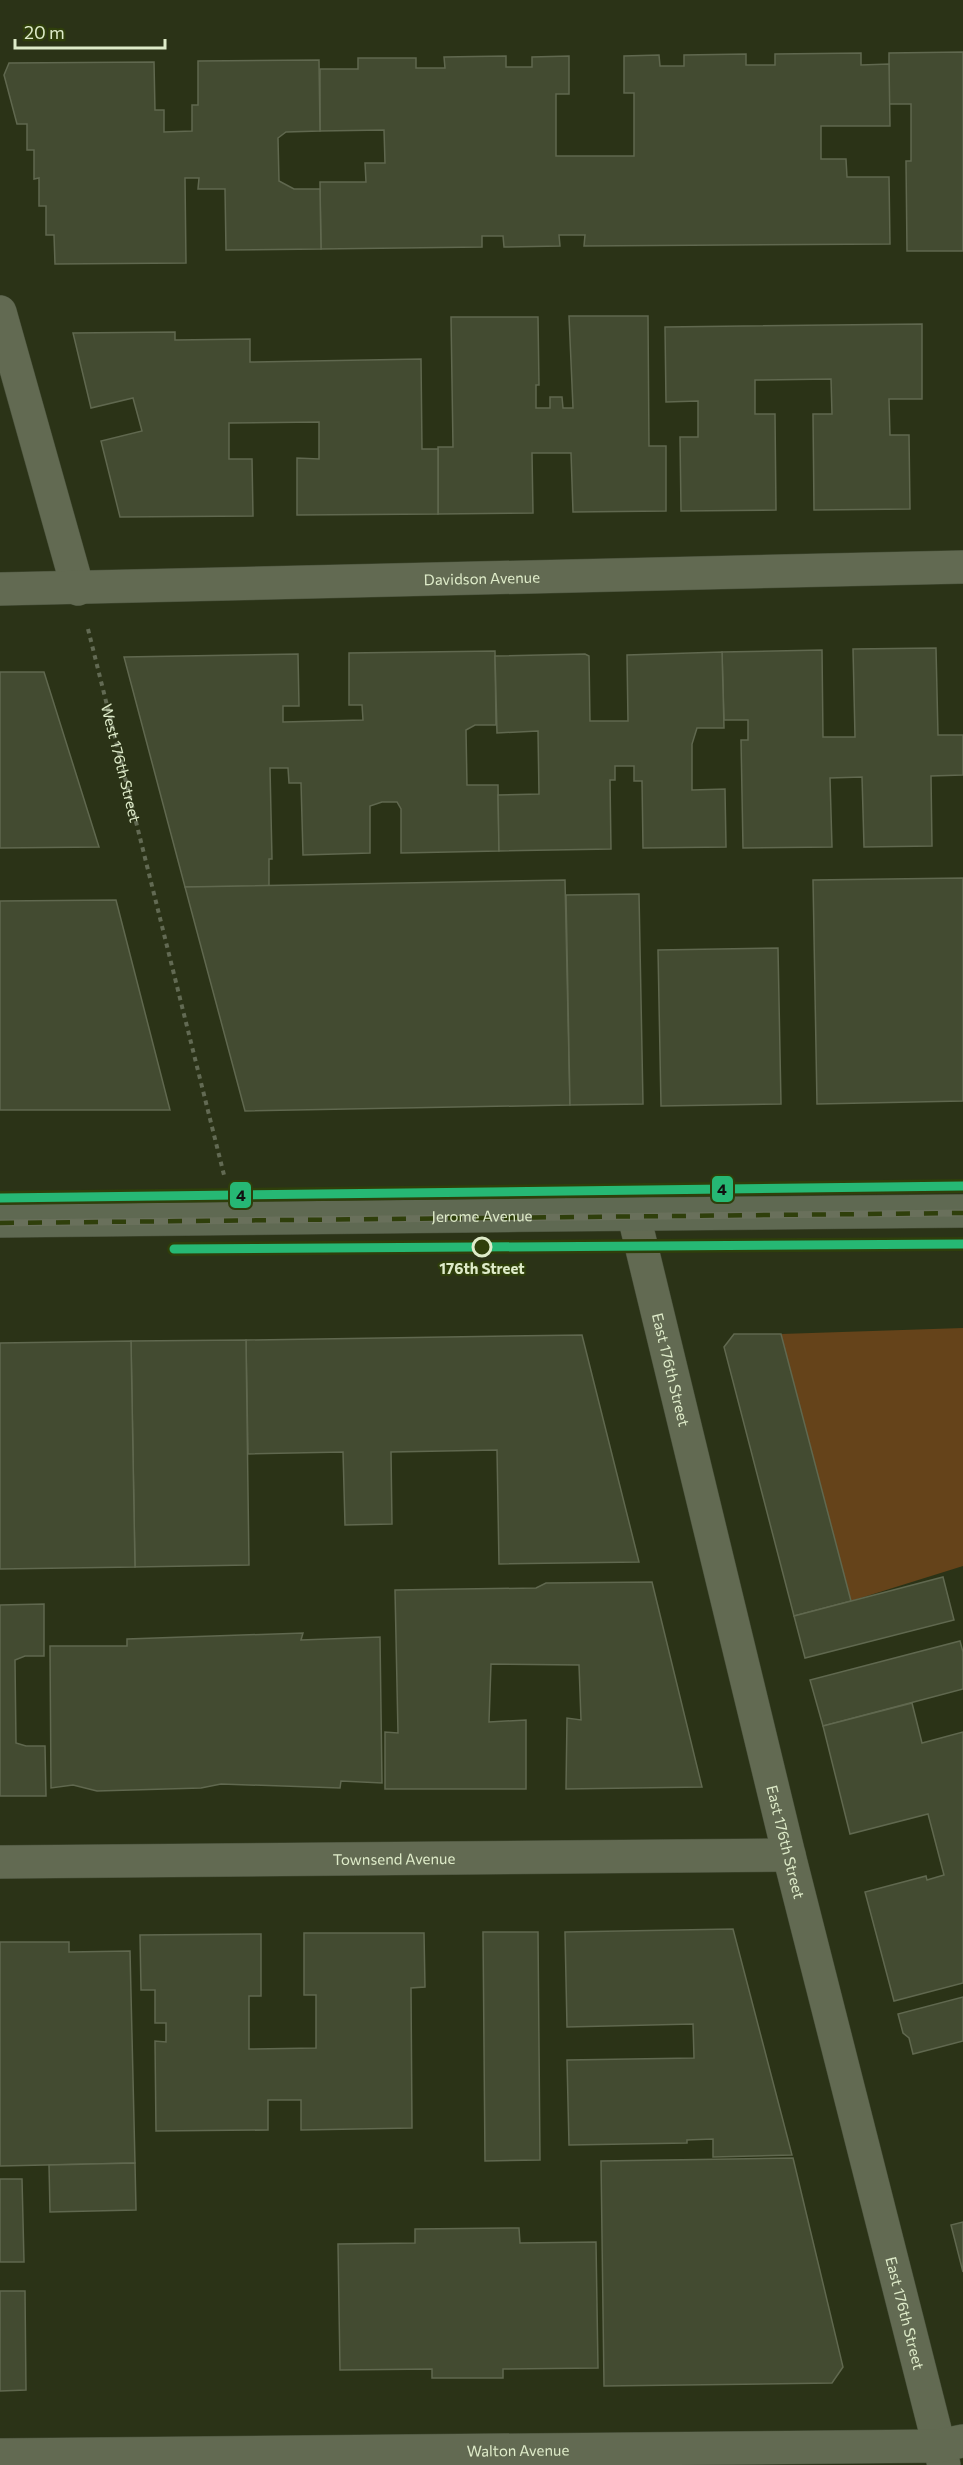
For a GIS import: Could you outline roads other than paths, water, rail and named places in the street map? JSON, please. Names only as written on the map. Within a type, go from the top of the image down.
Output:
[{"type":"main road","name":"Jerome Avenue","points":[[0,1221],[963,1211]]},
{"type":"street","points":[[0,312],[78,589]]},
{"type":"street","name":"Davidson Avenue","points":[[0,589],[963,567]]},
{"type":"street","name":"East 176th Street","points":[[634,1216],[789,1855],[949,2451]]},
{"type":"street","name":"Townsend Avenue","points":[[0,1862],[789,1855]]},
{"type":"street","name":"Walton Avenue","points":[[0,2455],[281,2459],[949,2451]]},
{"type":"railway","points":[[0,1223],[963,1213]]},
{"type":"place","name":"176th Street","points":[[482,1247]]}]
